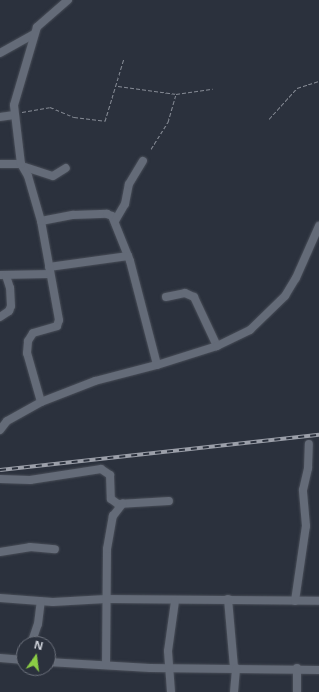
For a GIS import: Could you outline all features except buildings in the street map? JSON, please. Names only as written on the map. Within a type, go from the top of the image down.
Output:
[{"type":"street","points":[[42,402],[27,353],[30,337],[59,324],[41,221],[23,166],[14,115],[14,105],[34,34],[42,21],[68,0]]},
{"type":"street","points":[[0,52],[34,34]]},
{"type":"street","points":[[0,117],[14,115]]},
{"type":"street","points":[[115,221],[125,204],[129,184],[143,161]]},
{"type":"street","points":[[0,164],[23,166],[53,176],[66,168]]},
{"type":"street","points":[[41,221],[72,215],[107,214],[115,221],[128,256],[157,366]]},
{"type":"street","points":[[0,430],[7,421],[42,402],[95,381],[157,366],[217,346],[250,330],[285,296],[296,278],[319,226]]},
{"type":"street","points":[[0,317],[9,311],[11,306],[10,288],[3,276],[50,270],[128,256]]},
{"type":"street","points":[[166,297],[185,293],[194,297],[217,346]]},
{"type":"street","points":[[295,601],[306,526],[303,490],[308,468],[309,444]]},
{"type":"street","points":[[0,479],[30,480],[105,470],[110,475],[111,499],[118,504],[124,502],[169,501]]},
{"type":"street","points":[[106,665],[106,599],[110,526],[116,509],[124,502]]},
{"type":"street","points":[[0,552],[30,547],[55,549]]},
{"type":"street","points":[[0,598],[41,601],[106,599],[175,601],[228,599],[319,601]]},
{"type":"street","points":[[228,599],[235,668],[234,692]]},
{"type":"street","points":[[34,636],[38,624],[41,601]]},
{"type":"street","points":[[171,692],[167,667],[175,601]]},
{"type":"street","points":[[0,658],[16,659]]},
{"type":"street","points":[[56,662],[167,667],[297,668],[319,670]]},
{"type":"street","points":[[297,668],[297,692]]},
{"type":"path","points":[[14,115],[29,109],[50,107],[74,117],[88,117],[102,122],[105,121],[117,86],[124,58]]},
{"type":"path","points":[[269,119],[297,88],[319,81]]},
{"type":"path","points":[[117,86],[176,94],[213,90]]},
{"type":"path","points":[[151,149],[168,122],[176,94]]},
{"type":"railway","points":[[0,470],[319,435]]}]
